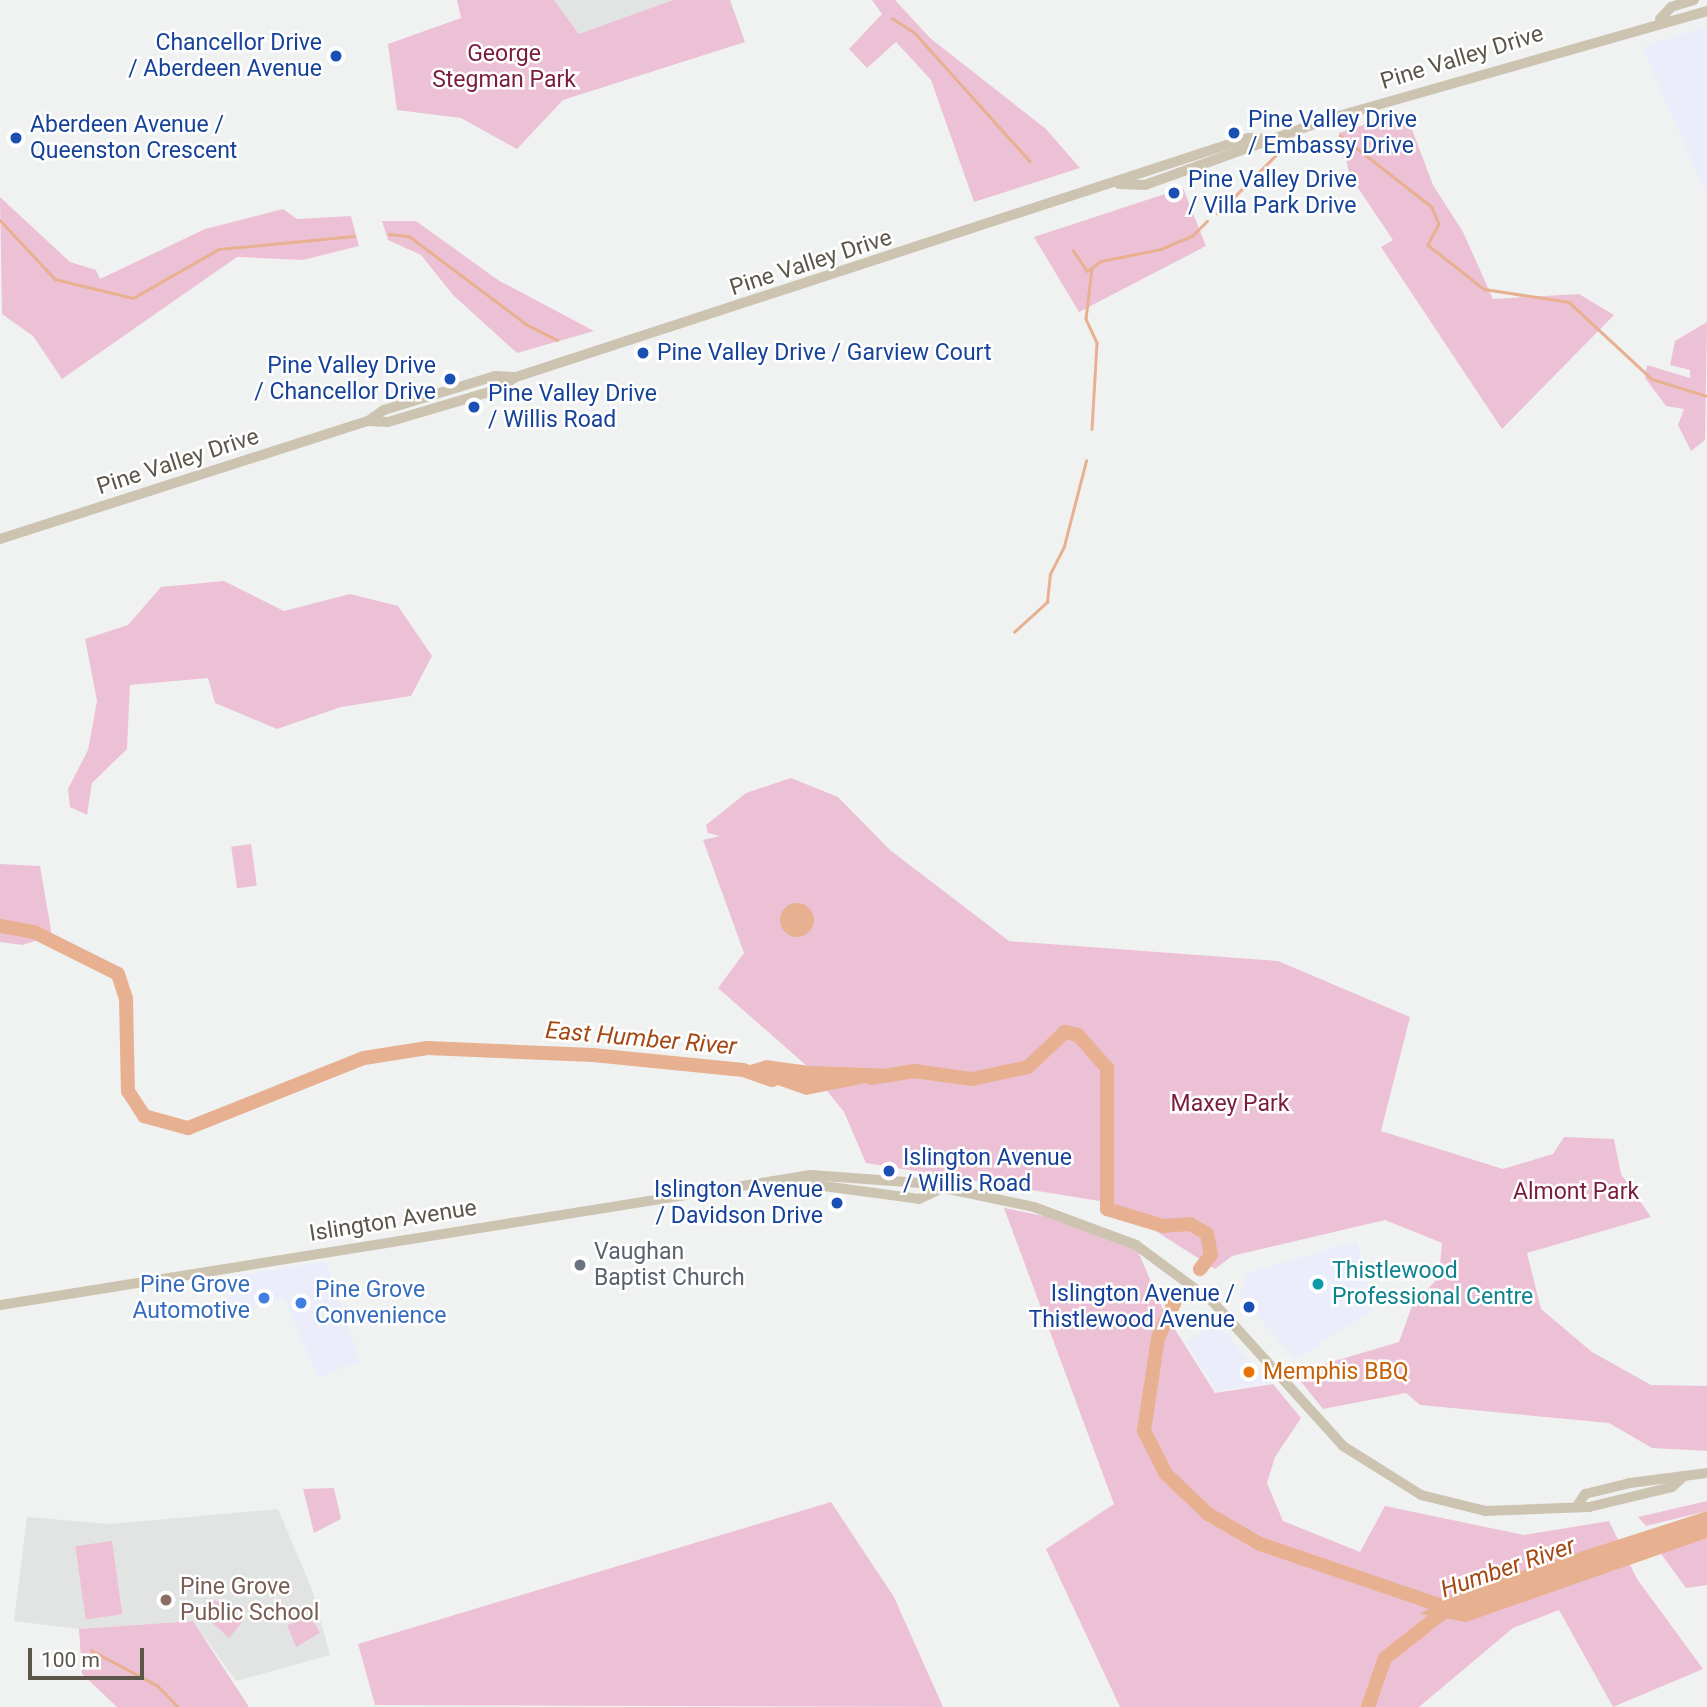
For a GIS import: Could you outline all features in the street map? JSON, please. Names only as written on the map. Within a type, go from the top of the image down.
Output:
[{"type":"main road","name":"Pine Valley Drive","points":[[1660,19],[1694,0]]},
{"type":"main road","name":"Pine Valley Drive","points":[[0,539],[368,421],[388,422],[496,390],[516,377],[1118,184],[1144,185],[1278,139],[1660,19],[1707,10]]},
{"type":"main road","name":"Islington Avenue","points":[[0,1305],[793,1182],[919,1199],[936,1191],[1034,1207],[1136,1245],[1213,1302],[1343,1446],[1405,1488],[1485,1511],[1579,1503],[1585,1493],[1707,1473]]},
{"type":"shaded area","points":[[554,0],[673,0],[579,34]]},
{"type":"shaded area","points":[[1707,26],[1707,196],[1642,47]]},
{"type":"shaded area","points":[[797,903],[809,908],[814,920],[809,932],[797,937],[785,932],[780,920],[785,908]]},
{"type":"shaded area","points":[[766,1060],[810,1066],[893,1069],[886,1079],[806,1095],[755,1077],[750,1065]]},
{"type":"shaded area","points":[[1357,1241],[1373,1309],[1296,1360],[1239,1295],[1247,1273]]},
{"type":"shaded area","points":[[326,1261],[360,1361],[319,1378],[283,1298],[235,1318],[227,1296],[239,1276]]},
{"type":"shaded area","points":[[1215,1322],[1270,1383],[1216,1391],[1186,1342]]},
{"type":"shaded area","name":"Pine Grove Public School","points":[[278,1509],[313,1592],[330,1655],[236,1681],[193,1621],[79,1629],[14,1621],[27,1517],[110,1524]]},
{"type":"shaded area","points":[[1707,1511],[1707,1538],[1466,1622],[1420,1614],[1456,1592]]},
{"type":"green space","name":"George Stegman Park","points":[[457,0],[554,0],[579,34],[673,0],[730,0],[745,42],[563,100],[517,149],[461,118],[397,110],[388,44],[461,18]]},
{"type":"green space","points":[[872,0],[895,0],[930,38],[1046,129],[1080,168],[974,202],[931,80],[896,42],[867,68],[849,49],[882,14]]},
{"type":"green space","points":[[1405,111],[1433,185],[1463,232],[1493,299],[1579,294],[1614,315],[1502,429],[1381,247],[1393,240],[1350,176],[1339,133]]},
{"type":"green space","points":[[1183,188],[1206,246],[1079,312],[1034,237]]},
{"type":"green space","points":[[0,197],[70,262],[96,270],[100,279],[205,229],[283,209],[297,219],[351,216],[359,246],[303,260],[237,257],[62,379],[33,336],[2,314]]},
{"type":"green space","points":[[382,221],[416,221],[498,280],[594,331],[517,353],[453,295],[421,255],[388,240]]},
{"type":"green space","points":[[1707,322],[1705,440],[1691,451],[1678,425],[1684,409],[1666,406],[1645,378],[1647,365],[1690,378],[1690,370],[1670,365],[1675,341]]},
{"type":"green space","points":[[224,581],[284,611],[350,594],[398,606],[432,656],[411,696],[341,707],[277,729],[215,703],[208,678],[130,685],[127,749],[92,783],[87,815],[70,807],[68,789],[88,750],[97,701],[85,639],[128,625],[161,587]]},
{"type":"green space","name":"Maxey Park","points":[[791,778],[838,797],[890,850],[1009,941],[1278,961],[1410,1017],[1381,1131],[1503,1169],[1553,1154],[1564,1137],[1614,1139],[1621,1174],[1651,1217],[1527,1253],[1541,1309],[1592,1352],[1651,1385],[1707,1386],[1707,1451],[1652,1448],[1609,1423],[1420,1405],[1406,1393],[1323,1409],[1294,1373],[1399,1342],[1412,1306],[1439,1277],[1442,1243],[1385,1220],[1232,1256],[1215,1269],[1112,1203],[866,1163],[844,1112],[808,1067],[718,988],[744,953],[703,840],[720,836],[708,833],[706,825],[746,793]]},
{"type":"green space","points":[[251,844],[257,886],[237,888],[231,847]]},
{"type":"green space","points":[[0,864],[40,866],[52,936],[22,945],[0,942]]},
{"type":"green space","points":[[1004,1208],[1054,1218],[1137,1249],[1164,1312],[1215,1393],[1273,1384],[1301,1418],[1275,1457],[1267,1483],[1283,1521],[1360,1552],[1385,1506],[1524,1535],[1609,1521],[1637,1579],[1703,1669],[1613,1707],[1559,1610],[1513,1628],[1419,1707],[1120,1707],[1046,1549],[1114,1504]]},
{"type":"green space","points":[[334,1488],[341,1519],[314,1533],[303,1489]]},
{"type":"green space","points":[[1707,1501],[1707,1511],[1646,1526],[1638,1517]]},
{"type":"green space","points":[[831,1502],[894,1597],[943,1707],[375,1705],[358,1644]]},
{"type":"green space","points":[[1707,1538],[1707,1585],[1686,1588],[1659,1551]]},
{"type":"green space","points":[[112,1541],[122,1614],[86,1619],[75,1546]]},
{"type":"green space","points":[[210,1599],[226,1604],[242,1622],[229,1638],[198,1610]]},
{"type":"green space","points":[[311,1617],[320,1633],[296,1647],[287,1625]]},
{"type":"green space","points":[[193,1621],[249,1707],[117,1707],[82,1674],[79,1629]]},
{"type":"waterway","points":[[892,18],[915,33],[1030,161]]},
{"type":"waterway","points":[[1340,135],[1432,207],[1439,224],[1428,245],[1484,289],[1569,302],[1652,379],[1707,396]]},
{"type":"waterway","points":[[1217,214],[1278,153]]},
{"type":"waterway","points":[[0,220],[55,279],[133,298],[219,249],[353,236]]},
{"type":"waterway","points":[[1073,250],[1087,271],[1101,261],[1161,249],[1192,236],[1207,221]]},
{"type":"waterway","points":[[389,234],[409,236],[526,324],[557,340]]},
{"type":"waterway","points":[[1092,268],[1086,319],[1097,343],[1092,429]]},
{"type":"waterway","points":[[1014,632],[1047,602],[1050,574],[1064,546],[1086,461]]},
{"type":"waterway","name":"East Humber River","points":[[0,926],[34,932],[118,974],[126,999],[128,1091],[144,1116],[188,1128],[364,1058],[427,1048],[593,1055],[743,1070],[772,1080]]},
{"type":"waterway","name":"East Humber River","points":[[871,1078],[914,1071],[972,1079],[1028,1067],[1065,1032],[1078,1035],[1107,1068],[1107,1209],[1163,1226],[1190,1224],[1207,1234],[1211,1255],[1200,1269]]},
{"type":"waterway","name":"East Humber River","points":[[1177,1297],[1158,1338],[1144,1431],[1166,1474],[1208,1514],[1260,1544],[1448,1608]]},
{"type":"waterway","name":"Humber River","points":[[1368,1707],[1385,1658],[1450,1607]]},
{"type":"waterway","points":[[91,1650],[158,1686],[178,1707]]},
{"type":"place","name":"Chancellor Drive / Aberdeen Avenue","points":[[336,56]]},
{"type":"place","name":"Pine Valley Drive / Embassy Drive","points":[[1234,133]]},
{"type":"place","name":"Aberdeen Avenue / Queenston Crescent","points":[[16,138]]},
{"type":"place","name":"Pine Valley Drive / Villa Park Drive","points":[[1174,193]]},
{"type":"place","name":"Pine Valley Drive / Garview Court","points":[[643,353]]},
{"type":"place","name":"Pine Valley Drive / Chancellor Drive","points":[[450,379]]},
{"type":"place","name":"Pine Valley Drive / Willis Road","points":[[474,407]]},
{"type":"place","name":"Islington Avenue / Willis Road","points":[[889,1171]]},
{"type":"place","name":"Islington Avenue / Davidson Drive","points":[[837,1203]]},
{"type":"place","name":"Vaughan Baptist Church","points":[[580,1265]]},
{"type":"place","name":"Thistlewood Professional Centre","points":[[1318,1284]]},
{"type":"place","name":"Pine Grove Automotive","points":[[264,1298]]},
{"type":"place","name":"Pine Grove Convenience","points":[[301,1303]]},
{"type":"place","name":"Islington Avenue / Thistlewood Avenue","points":[[1249,1307]]},
{"type":"place","name":"Memphis BBQ","points":[[1249,1372]]},
{"type":"place","name":"Pine Grove Public School","points":[[166,1600]]},
{"type":"park label","name":"Almont Park","points":[[1576,1192]]}]
